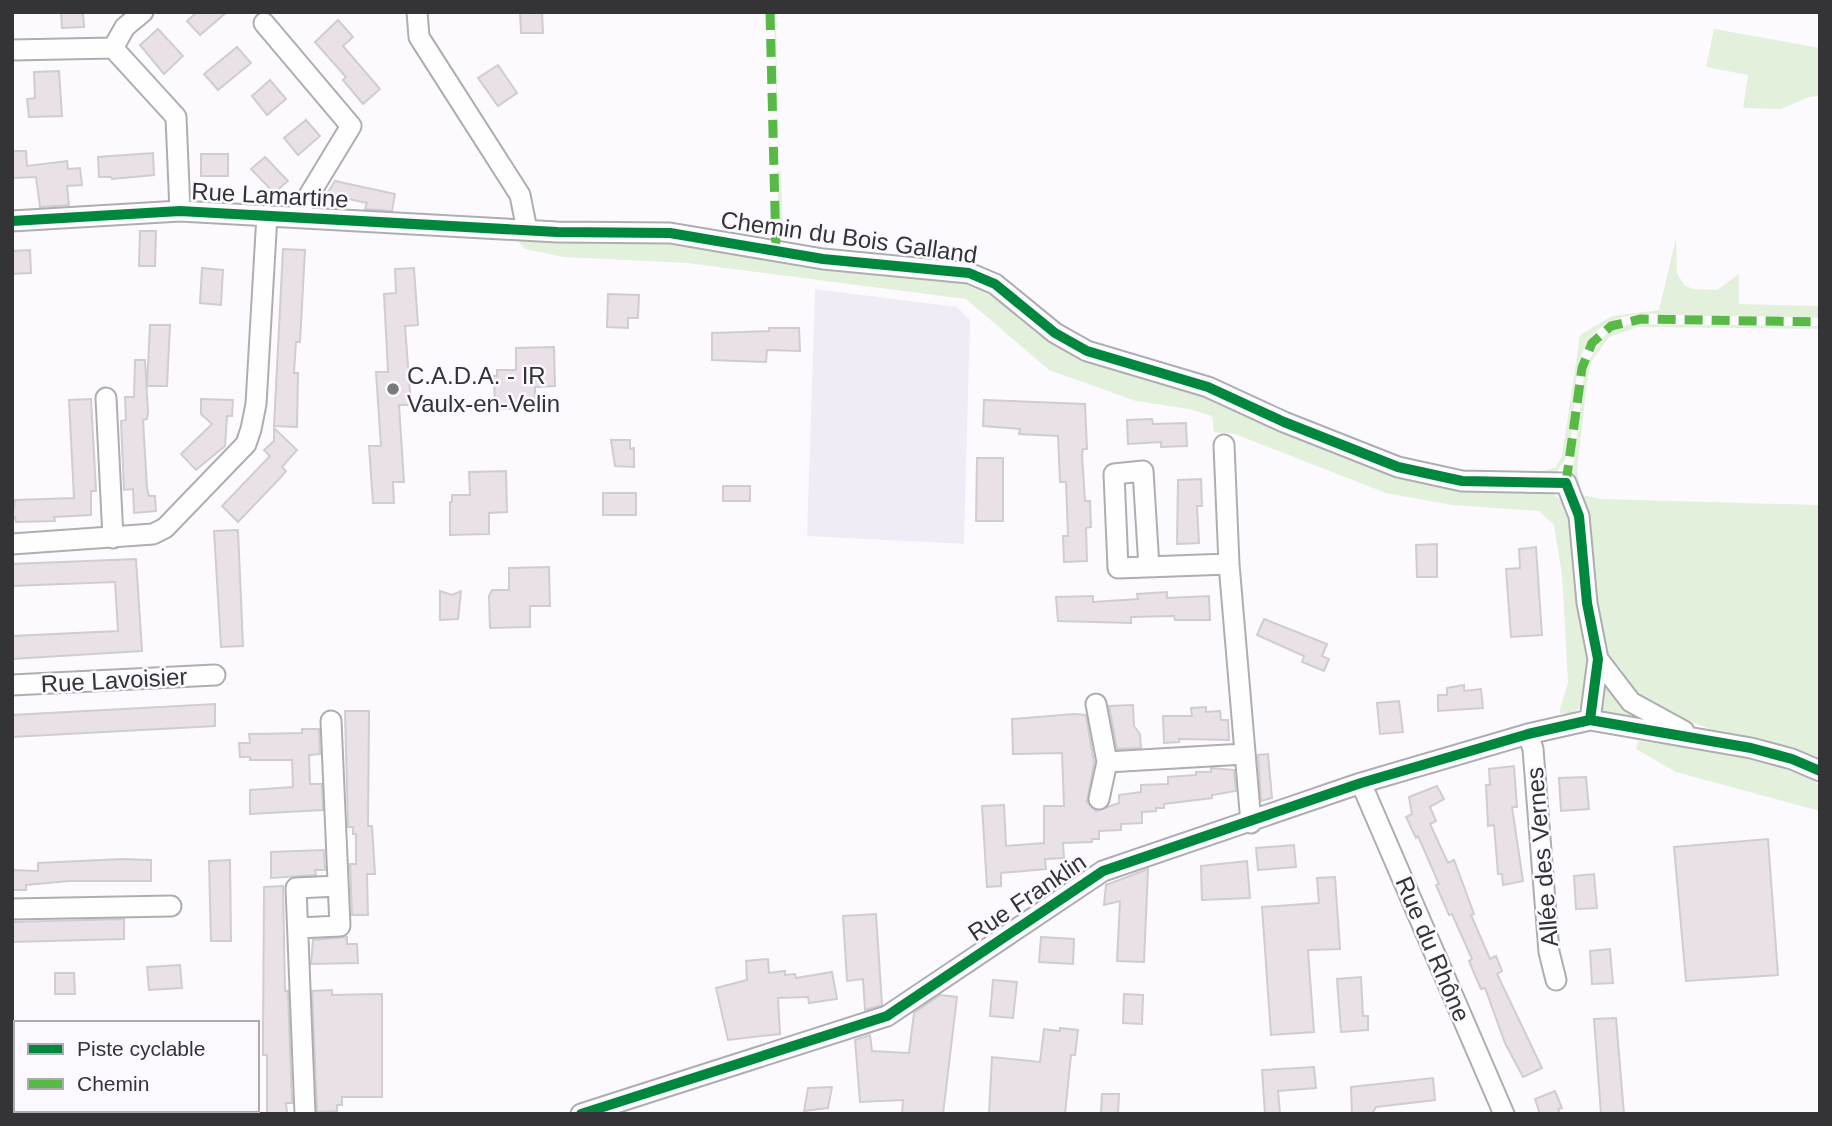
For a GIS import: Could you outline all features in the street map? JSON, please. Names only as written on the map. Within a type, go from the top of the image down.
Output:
[{"type":"street","points":[[113,48],[125,27],[143,12]]},
{"type":"street","points":[[417,12],[419,37],[520,195],[527,230]]},
{"type":"street","points":[[264,23],[351,126],[298,215]]},
{"type":"street","points":[[12,50],[113,48],[176,117],[180,211]]},
{"type":"street","name":"Rue Lamartine","points":[[12,221],[180,211],[298,215],[527,230]]},
{"type":"street","points":[[12,544],[153,534],[165,528],[246,444],[256,404],[267,215]]},
{"type":"street","name":"Chemin du Bois Galland","points":[[527,230],[690,235],[823,259],[969,273],[995,284],[1055,333],[1087,351],[1208,387],[1283,422],[1398,467],[1462,481],[1566,483],[1579,516],[1587,603],[1598,659],[1590,720]]},
{"type":"street","points":[[106,398],[113,538]]},
{"type":"street","points":[[1224,445],[1229,564],[1251,822]]},
{"type":"street","points":[[1149,567],[1143,471],[1114,474],[1118,568],[1149,567],[1229,564]]},
{"type":"street","points":[[1598,659],[1631,702],[1698,737]]},
{"type":"street","name":"Rue Lavoisier","points":[[12,685],[215,675]]},
{"type":"street","points":[[1096,704],[1107,762],[1099,799]]},
{"type":"street","points":[[1590,720],[1698,737],[1769,752],[1820,771]]},
{"type":"street","name":"Rue Franklin","points":[[581,1114],[887,1016],[1103,871],[1361,783],[1528,734],[1590,720]]},
{"type":"street","points":[[298,928],[340,926],[331,721]]},
{"type":"street","name":"Allée des Vernes","points":[[1528,734],[1533,749],[1549,952],[1556,980]]},
{"type":"street","points":[[1107,762],[1244,754]]},
{"type":"street","name":"Rue du Rhône","points":[[1361,783],[1504,1114]]},
{"type":"street","points":[[305,1114],[296,888],[338,886]]},
{"type":"street","points":[[12,909],[171,906]]},
{"type":"shaded area","points":[[815,289],[957,307],[970,320],[964,544],[807,536]]},
{"type":"green space","points":[[774,12],[776,12],[778,158]]},
{"type":"green space","points":[[1714,29],[1820,48],[1820,96],[1809,97],[1781,109],[1743,108],[1748,75],[1706,67]]},
{"type":"green space","points":[[777,171],[781,172],[783,236],[779,230]]},
{"type":"green space","points":[[515,238],[653,238],[975,280],[1034,326],[1210,393],[1305,437],[1552,493],[1567,505],[1571,513],[1590,679],[1586,702],[1572,714],[1559,713],[1568,682],[1562,575],[1554,525],[1539,511],[1452,505],[1386,493],[1235,434],[1214,432],[1212,416],[1189,409],[1136,401],[1049,370],[966,299],[687,263],[564,257],[525,249]]},
{"type":"green space","points":[[1676,238],[1677,273],[1684,285],[1693,289],[1717,290],[1739,274],[1739,304],[1820,306],[1820,318],[1657,314],[1617,319],[1596,331],[1584,350],[1577,373],[1570,445],[1563,464],[1550,476],[1449,470],[1540,472],[1556,467],[1562,456],[1580,335],[1612,316],[1659,310]]},
{"type":"green space","points":[[1629,324],[1820,326],[1820,329],[1638,327],[1609,337],[1591,362],[1577,471],[1582,495],[1601,499],[1820,505],[1820,762],[1780,744],[1718,732],[1659,710],[1642,701],[1606,658],[1573,470],[1583,382],[1589,360],[1607,332]]},
{"type":"green space","points":[[1599,673],[1663,725],[1600,714]]},
{"type":"green space","points":[[1638,741],[1733,753],[1780,765],[1820,786],[1820,811],[1676,772],[1636,749]]},
{"type":"building","points":[[61,12],[83,12],[84,27],[62,28]]},
{"type":"building","points":[[197,12],[227,12],[200,35],[187,21]]},
{"type":"building","points":[[520,12],[542,12],[543,33],[521,33]]},
{"type":"building","points":[[338,20],[353,37],[343,46],[380,89],[363,104],[343,80],[346,77],[315,42]]},
{"type":"building","points":[[158,29],[183,56],[164,74],[140,45]]},
{"type":"building","points":[[237,47],[251,63],[218,90],[204,74]]},
{"type":"building","points":[[498,65],[517,93],[498,106],[478,78]]},
{"type":"building","points":[[59,71],[62,116],[29,117],[27,99],[35,98],[34,72]]},
{"type":"building","points":[[270,80],[286,99],[267,115],[252,96]]},
{"type":"building","points":[[306,120],[320,136],[298,155],[284,138]]},
{"type":"building","points":[[12,151],[26,151],[27,166],[67,161],[68,169],[80,168],[82,185],[67,186],[69,205],[40,207],[36,177],[12,178]]},
{"type":"building","points":[[153,153],[154,175],[112,179],[99,177],[98,157]]},
{"type":"building","points":[[201,154],[228,154],[228,176],[201,176]]},
{"type":"building","points":[[265,157],[288,181],[274,193],[251,169]]},
{"type":"building","points":[[335,181],[395,194],[392,211],[365,209],[367,203],[327,194]]},
{"type":"building","points":[[140,231],[156,231],[155,266],[139,266]]},
{"type":"building","points":[[283,249],[305,250],[300,342],[296,342],[294,373],[298,373],[297,427],[274,426]]},
{"type":"building","points":[[30,250],[31,273],[12,274],[12,251]]},
{"type":"building","points":[[202,268],[223,270],[221,305],[200,303]]},
{"type":"building","name":"C.A.D.A. - IR Vaulx-en-Velin","points":[[414,268],[418,325],[405,326],[411,405],[399,405],[404,482],[393,482],[394,503],[373,503],[369,446],[381,446],[376,372],[388,372],[384,294],[396,293],[395,269]]},
{"type":"building","points":[[608,294],[639,295],[638,318],[628,318],[628,328],[607,327]]},
{"type":"building","points":[[150,325],[170,325],[167,386],[147,386]]},
{"type":"building","points":[[769,328],[799,328],[800,351],[767,350],[766,362],[712,360],[712,333],[769,331]]},
{"type":"building","points":[[554,347],[555,386],[535,387],[535,408],[495,409],[494,376],[497,376],[497,370],[516,370],[516,348]]},
{"type":"building","points":[[135,360],[145,360],[148,412],[147,419],[143,420],[147,488],[149,496],[155,496],[156,511],[134,513],[133,489],[124,490],[121,421],[126,420],[125,397],[134,397]]},
{"type":"building","points":[[91,399],[96,491],[91,491],[91,515],[54,517],[55,521],[16,522],[15,517],[12,517],[15,500],[74,498],[69,400]]},
{"type":"building","points":[[201,399],[233,400],[232,416],[227,416],[225,446],[196,470],[181,454],[212,424],[201,414]]},
{"type":"building","points":[[984,400],[1085,404],[1087,449],[1083,449],[1082,455],[1085,501],[1090,501],[1091,527],[1086,528],[1087,561],[1064,562],[1063,536],[1068,536],[1066,482],[1060,482],[1058,436],[1019,434],[1020,429],[983,426]]},
{"type":"building","points":[[1152,419],[1153,424],[1186,423],[1187,446],[1161,447],[1161,442],[1128,444],[1127,420]]},
{"type":"building","points":[[274,428],[297,450],[282,467],[286,471],[238,522],[222,506],[270,456],[264,450],[274,441]]},
{"type":"building","points":[[611,440],[630,440],[630,449],[634,448],[634,467],[615,466]]},
{"type":"building","points":[[977,458],[1003,458],[1003,521],[976,521]]},
{"type":"building","points":[[506,471],[507,512],[489,513],[489,534],[450,535],[452,495],[470,495],[469,472]]},
{"type":"building","points":[[1201,479],[1202,506],[1197,506],[1199,543],[1177,544],[1178,480]]},
{"type":"building","points":[[723,486],[750,486],[750,501],[723,501]]},
{"type":"building","points":[[603,493],[636,493],[636,515],[603,515]]},
{"type":"building","points":[[238,530],[243,646],[221,647],[214,531]]},
{"type":"building","points":[[1437,544],[1437,577],[1417,577],[1416,545]]},
{"type":"building","points":[[1536,547],[1542,635],[1511,637],[1506,569],[1520,568],[1519,549]]},
{"type":"building","points":[[136,559],[142,651],[12,659],[12,636],[118,631],[115,582],[12,586],[12,564]]},
{"type":"building","points":[[549,567],[550,606],[530,606],[530,627],[490,628],[489,596],[492,590],[509,590],[509,568]]},
{"type":"building","points":[[440,591],[452,595],[461,591],[458,619],[440,620]]},
{"type":"building","points":[[1167,592],[1167,598],[1209,596],[1210,620],[1175,620],[1174,616],[1131,617],[1131,623],[1058,621],[1056,597],[1093,596],[1093,602],[1138,599],[1137,594]]},
{"type":"building","points":[[1264,619],[1327,644],[1322,656],[1329,659],[1324,671],[1302,662],[1304,656],[1257,635]]},
{"type":"building","points":[[1464,685],[1464,691],[1481,689],[1483,708],[1438,711],[1438,695],[1447,695],[1447,688]]},
{"type":"building","points":[[1399,701],[1403,732],[1380,734],[1377,703]]},
{"type":"building","points":[[215,704],[215,726],[12,737],[12,715]]},
{"type":"building","points":[[1133,705],[1134,726],[1140,734],[1141,748],[1117,749],[1109,706]]},
{"type":"building","points":[[1206,707],[1206,712],[1220,711],[1221,720],[1228,720],[1229,740],[1179,739],[1179,742],[1164,743],[1163,716],[1192,716],[1191,708]]},
{"type":"building","points":[[345,711],[369,711],[368,826],[372,826],[375,874],[367,874],[368,915],[352,915],[350,864],[356,864],[356,834],[353,834],[353,827],[348,827]]},
{"type":"building","points":[[1086,715],[1094,763],[1087,802],[1096,811],[1119,803],[1119,795],[1141,792],[1141,785],[1168,784],[1168,777],[1211,772],[1211,768],[1234,770],[1236,791],[1212,795],[1212,798],[1164,804],[1164,808],[1156,808],[1156,811],[1142,812],[1142,823],[1121,824],[1121,830],[1099,831],[1099,839],[1092,839],[1092,842],[1063,843],[1064,858],[1045,859],[1046,869],[1001,873],[1001,886],[987,887],[982,806],[1004,805],[1006,846],[1044,843],[1044,806],[1064,806],[1062,753],[1013,754],[1012,719]]},
{"type":"building","points":[[302,729],[319,729],[320,754],[309,755],[310,784],[322,784],[323,810],[250,814],[250,790],[293,787],[292,760],[250,760],[250,757],[240,757],[239,743],[250,743],[249,734],[302,733]]},
{"type":"building","points":[[1268,754],[1272,798],[1261,801],[1258,755]]},
{"type":"building","points":[[1514,766],[1517,807],[1512,807],[1523,881],[1503,885],[1502,874],[1498,874],[1494,825],[1488,826],[1486,785],[1490,785],[1489,769]]},
{"type":"building","points":[[1586,777],[1589,809],[1561,811],[1559,778]]},
{"type":"building","points":[[1437,786],[1444,799],[1430,807],[1436,821],[1430,824],[1448,863],[1454,860],[1474,914],[1471,915],[1490,959],[1496,956],[1502,971],[1497,974],[1542,1068],[1523,1077],[1505,1043],[1485,988],[1481,989],[1474,973],[1469,961],[1472,959],[1452,914],[1449,915],[1418,836],[1416,838],[1406,817],[1412,814],[1409,797]]},
{"type":"building","points":[[1768,839],[1778,975],[1686,981],[1674,847]]},
{"type":"building","points":[[1294,845],[1296,867],[1258,870],[1256,848]]},
{"type":"building","points":[[324,850],[325,870],[315,870],[316,875],[271,878],[271,852]]},
{"type":"building","points":[[151,860],[151,881],[69,881],[26,885],[26,890],[12,890],[12,870],[38,871],[38,863]]},
{"type":"building","points":[[230,860],[231,941],[211,941],[209,861]]},
{"type":"building","points":[[1247,861],[1250,898],[1202,900],[1201,866]]},
{"type":"building","points":[[1148,869],[1144,962],[1117,961],[1120,901],[1104,905],[1106,885]]},
{"type":"building","points":[[1594,874],[1597,908],[1576,909],[1574,876]]},
{"type":"building","points":[[1335,877],[1340,949],[1308,950],[1314,1032],[1271,1035],[1262,907],[1319,903],[1317,878]]},
{"type":"building","points":[[283,886],[285,991],[288,991],[292,1103],[286,1103],[287,1113],[267,1113],[267,1055],[263,1055],[264,887]]},
{"type":"building","points":[[876,914],[882,1005],[865,1010],[863,979],[847,981],[843,916]]},
{"type":"building","points":[[124,919],[124,939],[12,942],[12,922]]},
{"type":"building","points":[[347,937],[347,944],[357,944],[358,963],[311,964],[313,940]]},
{"type":"building","points":[[1041,937],[1074,939],[1073,964],[1039,962]]},
{"type":"building","points":[[1610,949],[1613,983],[1592,984],[1590,951]]},
{"type":"building","points":[[768,959],[769,973],[785,971],[785,975],[795,974],[796,978],[832,972],[837,999],[809,1003],[808,997],[778,998],[780,1034],[728,1040],[716,988],[747,980],[746,961]]},
{"type":"building","points":[[180,965],[182,988],[149,990],[147,967]]},
{"type":"building","points":[[55,973],[74,973],[75,994],[55,994]]},
{"type":"building","points":[[1361,977],[1363,1016],[1368,1016],[1368,1030],[1341,1032],[1337,979]]},
{"type":"building","points":[[993,980],[1017,982],[1013,1018],[990,1016]]},
{"type":"building","points":[[332,990],[332,995],[382,994],[382,1097],[342,1097],[342,1105],[337,1105],[337,1111],[317,1112],[312,991]]},
{"type":"building","points":[[1124,994],[1143,995],[1142,1024],[1123,1023]]},
{"type":"building","points":[[940,995],[957,997],[943,1114],[902,1114],[903,1100],[860,1102],[855,1040],[870,1035],[872,1051],[909,1053],[914,1013]]},
{"type":"building","points":[[1616,1018],[1624,1114],[1601,1114],[1594,1019]]},
{"type":"building","points":[[1060,1028],[1078,1030],[1075,1055],[1071,1055],[1065,1114],[989,1114],[992,1057],[1040,1062],[1044,1029],[1060,1031]]},
{"type":"building","points":[[1314,1067],[1316,1088],[1278,1091],[1280,1114],[1265,1114],[1262,1070]]},
{"type":"building","points":[[1433,1078],[1435,1100],[1376,1107],[1372,1114],[1352,1114],[1351,1087]]},
{"type":"building","points":[[832,1087],[828,1108],[804,1111],[808,1088]]},
{"type":"building","points":[[1555,1091],[1562,1108],[1558,1109],[1560,1114],[1540,1114],[1535,1099]]},
{"type":"building","points":[[1102,1094],[1119,1094],[1118,1113],[1101,1113]]},
{"type":"marked path","points":[[770,12],[776,251]]},
{"type":"marked path","points":[[1566,483],[1582,368],[1592,343],[1611,326],[1641,319],[1820,322]]},
{"type":"cycle path","points":[[12,221],[180,211],[557,232],[670,233],[823,259],[969,273],[995,284],[1055,333],[1087,351],[1208,387],[1284,422],[1398,467],[1462,481],[1566,483],[1579,516],[1587,603],[1598,659],[1590,720]]},
{"type":"cycle path","points":[[581,1114],[887,1016],[1103,871],[1361,783],[1528,734],[1590,720],[1751,748],[1792,759],[1820,771]]},
{"type":"place","name":"C.A.D.A. - IR Vaulx-en-Velin","points":[[393,389]]}]
